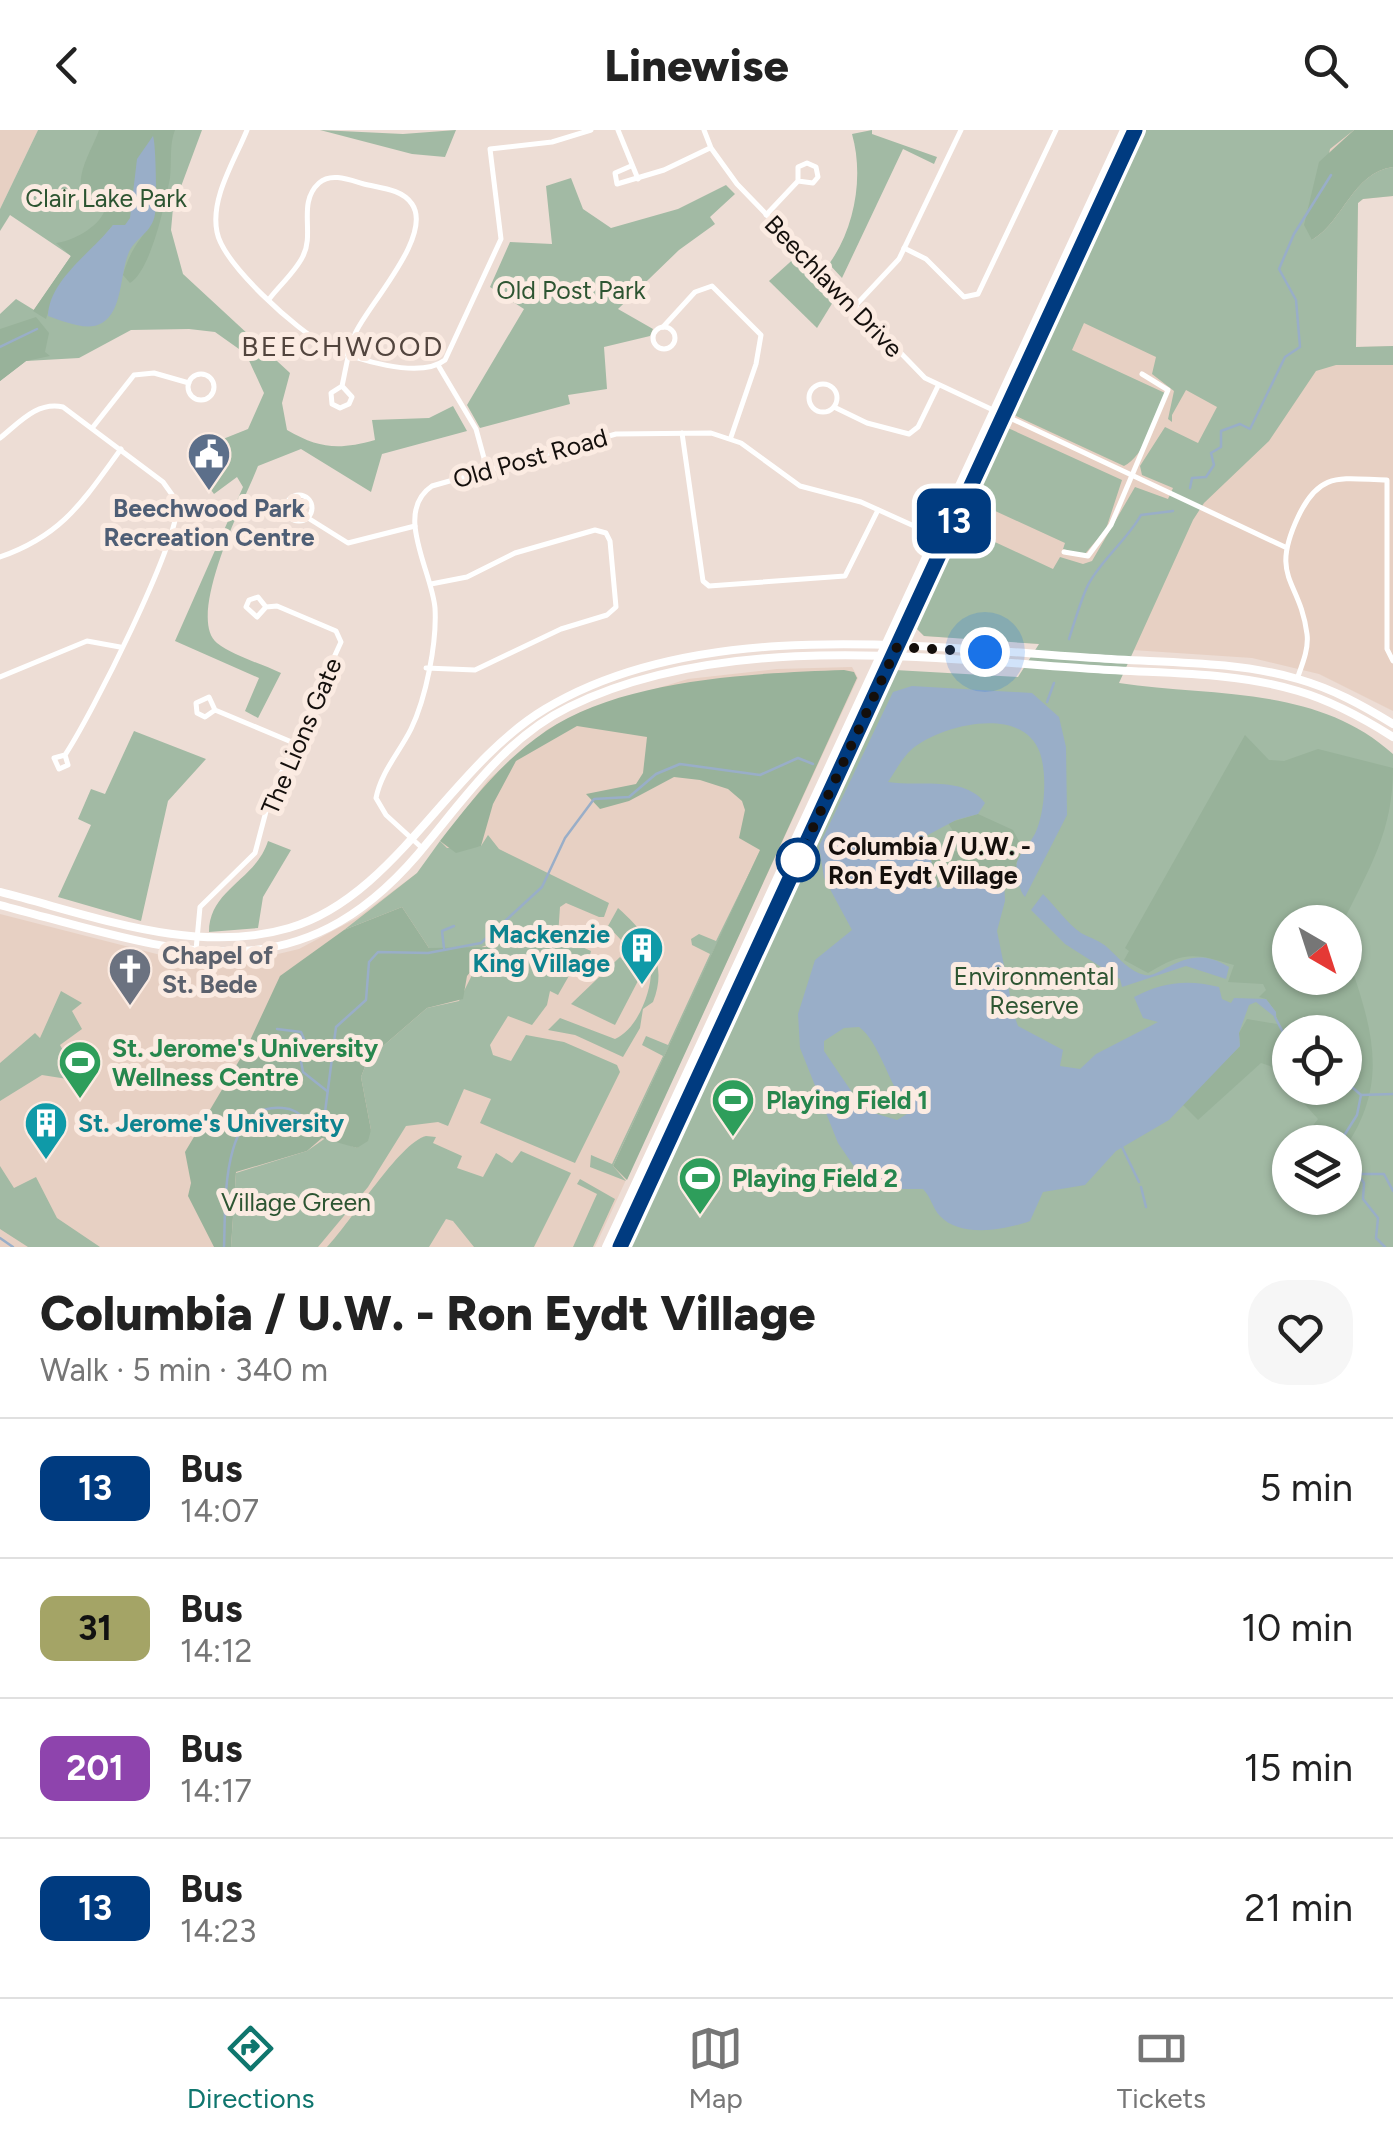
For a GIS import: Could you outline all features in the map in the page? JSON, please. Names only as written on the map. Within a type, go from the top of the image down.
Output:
[{"type":"main road","points":[[620,1247],[897,647],[1124,130]]},
{"type":"main road","points":[[606,1247],[935,536],[1135,130]]},
{"type":"main road","points":[[0,892],[175,936],[260,935],[316,917],[357,892],[468,771],[520,725],[576,692],[614,677],[746,650],[884,646],[1241,668],[1298,679],[1338,692],[1393,724]]},
{"type":"main road","points":[[0,905],[196,953],[258,951],[315,935],[379,896],[504,753],[570,706],[611,690],[681,672],[766,660],[879,656],[1258,682],[1323,700],[1393,737]]},
{"type":"street","points":[[248,130],[216,211],[217,233],[227,258],[314,338],[350,354],[420,370],[438,365],[448,356],[501,240],[490,149],[552,142],[590,130]]},
{"type":"street","points":[[618,130],[638,179]]},
{"type":"street","name":"Beechlawn Drive","points":[[704,130],[711,148],[766,215],[908,364],[938,386],[1285,546]]},
{"type":"street","points":[[854,306],[893,268],[961,130]]},
{"type":"street","points":[[904,248],[926,258],[964,297],[978,294],[1056,130]]},
{"type":"street","points":[[631,166],[613,178],[624,185],[711,148]]},
{"type":"street","points":[[801,164],[816,167],[813,183],[798,181],[796,172],[801,164]]},
{"type":"street","points":[[270,298],[303,258],[305,218],[316,184],[339,178],[405,197],[416,218],[408,245],[382,298],[362,320],[342,386],[330,396],[340,408],[347,406],[352,397],[342,386]]},
{"type":"street","points":[[766,215],[798,181]]},
{"type":"street","points":[[663,327],[673,331],[675,338],[666,348],[653,339],[663,327],[695,292],[707,286],[718,289],[760,332],[762,346],[731,437],[800,486],[878,510],[945,540]]},
{"type":"street","points":[[438,365],[476,430],[487,470]]},
{"type":"street","points":[[93,427],[134,375],[154,373],[189,383]]},
{"type":"street","points":[[1064,552],[1082,558],[1100,544],[1130,472],[1168,398],[1164,385],[1142,374]]},
{"type":"street","points":[[206,375],[214,388],[200,399],[191,394],[189,383],[195,376],[206,375]]},
{"type":"street","points":[[818,385],[829,386],[836,397],[834,407],[827,412],[816,410],[810,393],[818,385]]},
{"type":"street","points":[[834,407],[867,423],[909,434],[918,427],[938,386]]},
{"type":"street","points":[[0,438],[49,404],[63,406],[163,482],[178,504],[171,535],[89,716],[65,755]]},
{"type":"street","points":[[682,433],[704,581],[709,586],[845,576],[878,510]]},
{"type":"street","name":"Old Post Road","points":[[415,526],[414,508],[425,491],[487,470],[616,434],[731,437]]},
{"type":"street","points":[[0,557],[49,536],[70,518],[121,450]]},
{"type":"street","points":[[1298,679],[1308,637],[1286,572],[1285,546],[1318,486],[1332,480],[1387,480],[1387,649],[1393,661]]},
{"type":"street","points":[[308,518],[312,508],[307,498],[290,498],[286,508],[290,518],[308,518],[348,543],[415,526],[435,609],[416,716],[376,798],[386,815],[423,849]]},
{"type":"street","points":[[426,668],[475,670],[561,629],[607,616],[616,607],[610,541],[606,533],[595,530],[515,553],[467,577],[430,584]]},
{"type":"street","name":"The Lions Gate","points":[[196,953],[205,898],[255,853],[270,800],[340,636],[277,606],[266,607],[257,618],[246,607],[255,597],[266,607]]},
{"type":"street","points":[[0,676],[87,640],[120,647]]},
{"type":"street","points":[[216,710],[205,717],[197,713],[196,703],[209,697],[216,710],[294,743]]},
{"type":"shaded area","points":[[0,130],[38,130],[0,209]]},
{"type":"shaded area","points":[[1146,130],[1393,130],[1393,196],[1358,203],[1356,347],[1393,346],[1393,711],[1319,674],[1252,658],[924,636],[916,628]]},
{"type":"shaded area","points":[[852,667],[858,678],[595,1247],[0,1247],[0,914],[188,962],[240,963],[299,949],[357,918],[417,873],[488,780],[548,729],[585,710],[688,679],[777,669]]},
{"type":"green space","name":"Clair Lake Park","points":[[38,130],[202,130],[173,208],[171,230],[183,274],[290,373],[282,403],[287,430],[320,444],[351,445],[375,440],[372,420],[429,418],[453,406],[467,431],[382,454],[371,492],[301,449],[258,466],[221,557],[208,609],[209,629],[217,643],[281,673],[258,718],[245,711],[259,678],[175,641],[243,487],[237,477],[214,494],[196,470],[204,463],[187,451],[197,440],[223,439],[248,429],[264,393],[246,354],[215,332],[131,330],[79,358],[26,361],[0,381],[0,314],[16,299],[34,310],[71,256],[10,215],[0,231],[0,209]]},
{"type":"green space","points":[[99,130],[175,130],[161,219],[151,251],[130,283],[123,275],[149,225],[153,182],[126,225],[113,225],[65,281],[46,319],[33,311],[71,256],[56,243],[84,232],[104,212],[85,196],[81,181]]},
{"type":"green space","points":[[320,130],[403,134],[456,130],[445,157],[412,154]]},
{"type":"green space","points":[[872,130],[872,134],[937,157],[934,164],[903,149],[842,278],[829,264],[845,234],[855,201],[857,167],[852,134]]},
{"type":"green space","name":"Environmental Reserve","points":[[1146,130],[1354,130],[1330,149],[1312,240],[1368,178],[1393,167],[1393,196],[1358,203],[1356,347],[1393,346],[1393,365],[1336,365],[1316,371],[1269,441],[1204,503],[1193,520],[1119,683],[1226,693],[1297,705],[1363,732],[1393,754],[1393,1247],[628,1247],[895,670],[1018,677],[1039,644],[924,636],[916,628],[1008,428],[1122,480],[1106,529],[1084,555],[1063,549],[1065,543],[993,510],[982,536],[1053,569],[1060,557],[1083,564],[1092,561],[1135,487],[1168,499],[1173,488],[1142,475],[1140,466],[1165,427],[1198,443],[1217,407],[1186,390],[1172,422],[1168,419],[1174,391],[1152,374],[1156,357],[1084,323],[1072,350],[1165,393],[1144,444],[1124,466],[1014,415]]},
{"type":"green space","points":[[1354,130],[1393,130],[1393,167],[1368,178],[1312,240],[1304,225],[1319,162]]},
{"type":"green space","name":"Old Post Park","points":[[571,178],[583,209],[611,228],[678,209],[726,185],[735,194],[710,217],[715,224],[679,250],[618,309],[653,329],[650,336],[604,347],[607,389],[568,395],[570,404],[480,428],[467,405],[524,309],[490,287],[510,242],[552,244],[546,186]]},
{"type":"green space","points":[[798,255],[836,297],[817,328],[769,281]]},
{"type":"green space","points":[[36,317],[49,333],[45,352],[50,356],[26,361],[0,381],[0,329]]},
{"type":"green space","points":[[854,672],[857,678],[627,1180],[613,1166],[760,850],[739,838],[745,810],[742,801],[728,789],[674,777],[629,801],[600,809],[586,794],[636,784],[643,773],[647,737],[577,726],[516,761],[493,804],[481,846],[456,853],[440,841],[516,755],[546,731],[577,714],[612,700],[690,682]]},
{"type":"green space","points":[[134,731],[206,759],[168,801],[141,921],[58,897],[91,825],[78,819],[91,789],[105,794]]},
{"type":"green space","points":[[1245,735],[1269,760],[1284,761],[1318,749],[1393,768],[1384,830],[1352,905],[1272,905],[1272,995],[1360,995],[1372,1049],[1372,1073],[1369,1097],[1358,1125],[1313,1125],[1318,1119],[1305,1105],[1362,1105],[1362,1015],[1276,1015],[1266,999],[1259,997],[1266,990],[1263,984],[1228,982],[1234,965],[1190,956],[1148,973],[1124,960],[1129,951],[1125,948]]},
{"type":"green space","points":[[978,814],[1013,830],[1025,852],[1016,863],[1019,870],[1004,879],[965,875],[937,888],[930,853],[958,851],[959,840],[948,823]]},
{"type":"green space","name":"Village Green","points":[[488,835],[499,849],[609,903],[604,917],[566,903],[560,907],[558,936],[591,951],[588,963],[570,974],[558,995],[550,991],[547,1005],[532,1025],[508,1016],[490,1045],[493,1055],[511,1061],[526,1035],[564,1042],[617,1065],[620,1072],[575,1163],[480,1123],[491,1099],[464,1089],[448,1126],[438,1122],[406,1126],[368,1187],[318,1247],[231,1247],[236,1173],[307,1151],[327,1137],[357,1148],[371,1130],[361,1077],[368,1059],[427,1008],[459,1001],[487,945],[471,951],[429,948],[402,907],[344,930],[417,873],[440,841],[447,848],[481,846]]},
{"type":"green space","points":[[268,841],[291,850],[263,897],[258,928],[209,932],[217,905],[254,866]]},
{"type":"green space","points":[[761,849],[613,1166],[626,1181],[590,1167],[591,1155],[612,1164],[663,1056],[642,1045],[646,1036],[668,1045],[710,954],[692,945],[691,939],[699,934],[716,941]]},
{"type":"green space","points":[[402,907],[429,948],[491,947],[467,976],[463,999],[427,1008],[368,1059],[361,1077],[371,1130],[368,1141],[357,1148],[322,1138],[307,1151],[236,1172],[231,1247],[214,1247],[188,1196],[191,1183],[185,1152],[246,1049],[280,976],[344,930]]},
{"type":"green space","points":[[618,908],[653,950],[658,974],[653,1002],[643,1009],[640,1028],[623,1057],[575,1035],[548,1030],[560,1018],[615,1039],[636,1018],[646,999],[651,972],[608,926]]},
{"type":"green space","points":[[620,957],[640,977],[615,1025],[571,1004]]},
{"type":"green space","points":[[61,991],[82,1003],[72,1011],[82,1029],[60,1045],[80,1081],[42,1075],[0,1101],[0,1063],[35,1033],[40,1038]]},
{"type":"green space","points":[[1247,1019],[1272,1023],[1272,1068],[1261,1063],[1198,1120],[1182,1104],[1240,1046],[1239,1033]]},
{"type":"green space","points":[[426,1136],[436,1137],[433,1143],[462,1156],[457,1168],[483,1177],[496,1153],[512,1163],[521,1151],[571,1173],[534,1247],[474,1247],[453,1221],[446,1219],[429,1247],[327,1247],[389,1167]]},
{"type":"green space","points":[[0,1166],[14,1188],[36,1177],[57,1218],[100,1247],[28,1247],[0,1229]]},
{"type":"green space","points":[[580,1179],[615,1199],[593,1247],[573,1247],[597,1194],[577,1184]]},
{"type":"water","points":[[153,136],[155,214],[151,226],[129,252],[114,310],[102,323],[89,326],[48,316],[50,303],[63,279],[113,225],[125,225],[130,218],[137,159]]},
{"type":"water","points":[[912,686],[1032,693],[1059,717],[1066,747],[1067,815],[1025,897],[1018,881],[1017,862],[1037,829],[1044,791],[1042,761],[1031,738],[1017,728],[999,724],[960,727],[911,750],[888,782],[953,785],[976,794],[985,803],[978,814],[956,820],[926,836],[937,888],[975,873],[1004,879],[1005,901],[997,931],[1018,1026],[1063,1050],[1060,1066],[1080,1069],[1096,1054],[1158,1022],[1143,1018],[1134,997],[1165,985],[1196,983],[1219,987],[1222,999],[1231,1003],[1234,998],[1266,999],[1276,1015],[1256,1002],[1249,1005],[1239,1033],[1240,1046],[1169,1120],[1116,1151],[1085,1185],[1043,1192],[1030,1221],[984,1230],[959,1227],[940,1216],[923,1189],[898,1189],[875,1181],[853,1165],[838,1143],[800,1048],[798,1014],[815,960],[852,930],[824,878],[819,846],[893,692]],"holes":[[[859,1027],[907,1107],[907,1114],[897,1120],[864,1110],[824,1051],[824,1041],[844,1028]]]},
{"type":"water","points":[[1043,894],[1076,929],[1140,973],[1152,975],[1178,962],[1201,957],[1229,967],[1226,979],[1186,966],[1122,987],[1120,979],[1065,944],[1031,910]]},
{"type":"waterway","points":[[1190,488],[1192,478],[1206,477],[1214,465],[1211,453],[1221,447],[1221,431],[1240,424],[1250,429],[1285,357],[1300,347],[1296,300],[1279,269],[1294,234],[1331,175]]},
{"type":"waterway","points":[[0,347],[37,329]]},
{"type":"waterway","points":[[1069,639],[1088,585],[1141,515],[1173,511]]},
{"type":"waterway","points":[[1047,702],[1054,683]]},
{"type":"waterway","points":[[224,1247],[227,1184],[237,1139],[247,1122],[262,1111],[289,1109],[317,1126],[324,1120],[336,1027],[366,1000],[369,962],[378,952],[428,953],[481,943],[542,887],[565,838],[594,799],[629,797],[656,774],[680,764],[760,775],[798,758],[813,764]]},
{"type":"waterway","points":[[444,948],[442,931],[454,926]]},
{"type":"waterway","points":[[277,1029],[301,1032],[309,1051],[300,1056],[303,1072],[327,1091]]},
{"type":"waterway","points":[[1362,1095],[1393,1094]]},
{"type":"waterway","points":[[1351,1125],[1359,1105]]},
{"type":"waterway","points":[[1122,1147],[1139,1182]]},
{"type":"waterway","points":[[1362,1174],[1384,1174],[1393,1191]]},
{"type":"waterway","points":[[1362,1180],[1363,1199],[1378,1218],[1376,1238],[1385,1247]]},
{"type":"waterway","points":[[1141,1187],[1146,1207]]},
{"type":"waterway","points":[[0,1238],[13,1247]]},
{"type":"bus line","name":"13","points":[[620,1247],[1135,130]]},
{"type":"place","name":"Beechwood Park Recreation Centre","points":[[209,492]]},
{"type":"place","name":"Columbia / U.W. - Ron Eydt Village","points":[[798,860]]},
{"type":"place","name":"Mackenzie King Village","points":[[642,986]]},
{"type":"place","name":"Chapel of St. Bede","points":[[130,1007]]},
{"type":"place","name":"St. Jerome's University Wellness Centre","points":[[80,1100]]},
{"type":"place","name":"Playing Field 1","points":[[733,1138]]},
{"type":"place","name":"St. Jerome's University","points":[[46,1161]]},
{"type":"place","name":"Playing Field 2","points":[[700,1216]]},
{"type":"district","name":"BEECHWOOD","points":[[343,346]]},
{"type":"route","points":[[798,860],[897,647],[985,652]]}]
